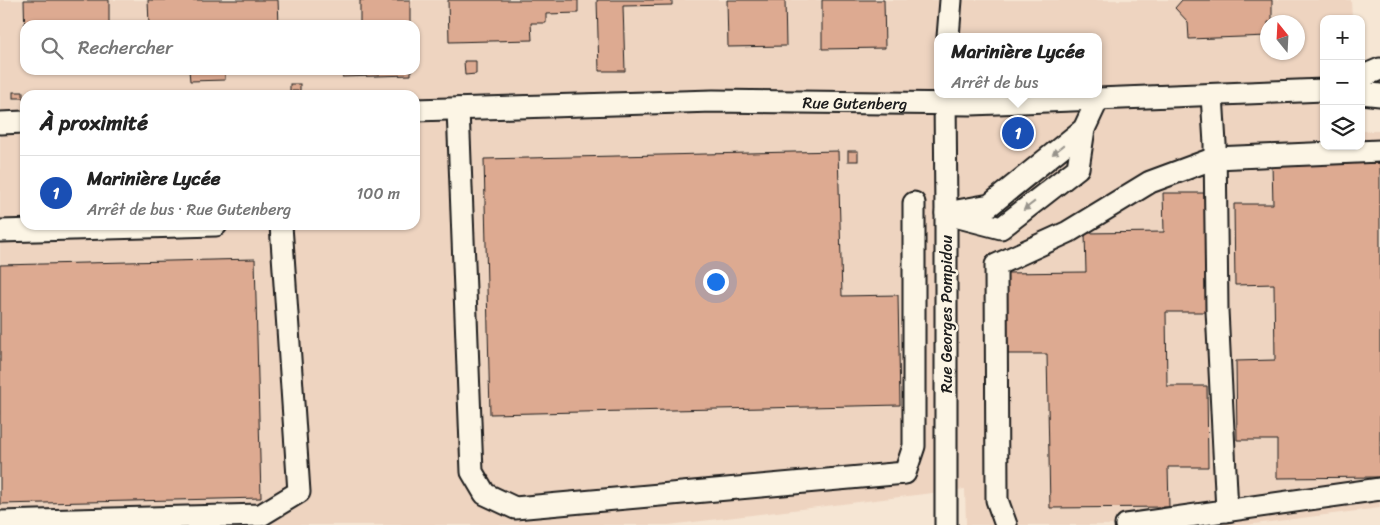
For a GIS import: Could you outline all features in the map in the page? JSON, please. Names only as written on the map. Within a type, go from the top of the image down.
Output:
[{"type":"street","points":[[948,33],[951,0]]},
{"type":"street","points":[[1365,75],[1380,69]]},
{"type":"street","points":[[1365,87],[1380,85]]},
{"type":"street","name":"Rue Gutenberg","points":[[420,110],[713,102],[1098,99],[1320,90]]},
{"type":"street","points":[[1365,93],[1380,95]]},
{"type":"street","points":[[1212,95],[1215,158],[1217,310],[1227,511]]},
{"type":"street","name":"Rue Georges Pompidou","points":[[944,99],[946,525]]},
{"type":"street","points":[[946,213],[990,205],[1084,129],[1098,99]]},
{"type":"street","points":[[458,109],[472,472],[485,494],[515,508],[904,473],[914,446],[914,203]]},
{"type":"street","points":[[0,123],[20,122]]},
{"type":"street","points":[[1006,525],[997,500],[996,265],[1068,232],[1150,182],[1215,158],[1380,151]]},
{"type":"street","points":[[0,231],[36,230]]},
{"type":"street","points":[[0,522],[261,514],[299,492],[281,230]]},
{"type":"street","points":[[1126,525],[1380,489]]},
{"type":"shaded area","points":[[0,0],[1351,0],[1352,15],[1320,15],[1320,150],[1365,150],[1365,131],[1380,131],[1380,508],[1246,525],[966,525],[965,489],[669,525],[0,525]]},
{"type":"building","points":[[24,0],[109,0],[109,20],[25,20]]},
{"type":"building","points":[[148,0],[278,0],[279,20],[149,20]]},
{"type":"building","points":[[360,0],[410,0],[410,20],[360,20]]},
{"type":"building","points":[[448,0],[578,0],[578,13],[546,14],[546,23],[531,23],[532,40],[449,42]]},
{"type":"building","points":[[597,0],[672,0],[672,5],[623,6],[625,71],[599,71]]},
{"type":"building","points":[[727,0],[785,0],[786,46],[728,47]]},
{"type":"building","points":[[822,0],[884,0],[885,48],[822,49]]},
{"type":"building","points":[[1182,0],[1272,0],[1272,15],[1260,15],[1260,36],[1189,39],[1188,22],[1175,8]]},
{"type":"building","points":[[464,61],[476,61],[476,74],[465,75]]},
{"type":"building","points":[[189,75],[225,75],[225,80],[190,81]]},
{"type":"building","points":[[342,75],[411,75],[342,77]]},
{"type":"building","points":[[290,84],[300,84],[300,90],[290,90]]},
{"type":"building","points":[[13,92],[20,92],[20,98],[13,98]]},
{"type":"building","points":[[838,151],[842,296],[898,295],[900,405],[490,414],[484,159]]},
{"type":"building","points":[[848,151],[858,151],[858,161],[848,161]]},
{"type":"building","points":[[1380,163],[1380,477],[1277,478],[1277,440],[1237,440],[1236,361],[1275,360],[1274,284],[1235,285],[1234,204],[1273,204],[1272,165]]},
{"type":"building","points":[[1163,193],[1205,193],[1207,312],[1166,312],[1167,386],[1207,386],[1208,467],[1168,467],[1169,507],[1050,508],[1047,354],[1008,354],[1006,273],[1086,272],[1085,233],[1164,232]]},
{"type":"building","points":[[255,259],[261,498],[0,504],[0,265]]},
{"type":"place","name":"Marinière Lycée","points":[[1018,133]]}]
